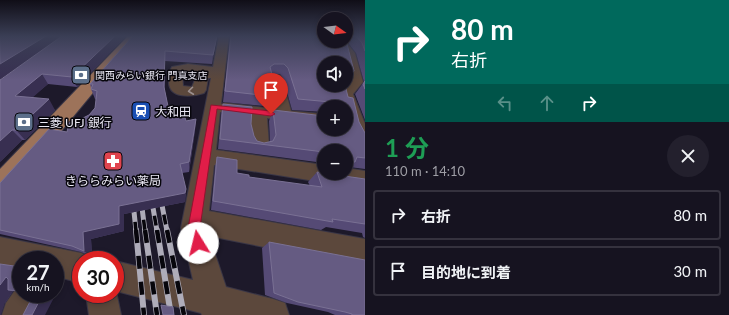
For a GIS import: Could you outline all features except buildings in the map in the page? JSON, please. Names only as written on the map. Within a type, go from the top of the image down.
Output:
[{"type":"main road","points":[[0,186],[121,51]]},
{"type":"street","points":[[216,308],[194,228],[222,51]]},
{"type":"street","points":[[347,51],[349,53],[356,82],[345,94],[356,123],[365,141]]},
{"type":"street","points":[[273,83],[284,115]]},
{"type":"street","points":[[213,107],[317,119]]},
{"type":"street","points":[[259,112],[258,129],[260,145]]},
{"type":"street","points":[[205,156],[365,180]]},
{"type":"street","points":[[195,221],[365,253]]},
{"type":"street","points":[[0,251],[12,253]]},
{"type":"street","points":[[124,279],[216,308],[273,315]]},
{"type":"street","points":[[18,315],[25,303]]},
{"type":"street","points":[[104,303],[106,315]]},
{"type":"railway","points":[[160,195],[167,231]]},
{"type":"railway","points":[[151,196],[157,231]]},
{"type":"railway","points":[[141,200],[145,231]]},
{"type":"railway","points":[[133,202],[136,231]]},
{"type":"railway","points":[[136,230],[144,315]]},
{"type":"railway","points":[[145,230],[157,315]]},
{"type":"railway","points":[[157,230],[171,315]]},
{"type":"railway","points":[[167,230],[184,315]]},
{"type":"place","name":"関西みらい銀行 門真支店","points":[[81,75]]},
{"type":"place","name":"大和田","points":[[141,111]]},
{"type":"place","name":"三菱 UFJ 銀行","points":[[24,122]]},
{"type":"place","name":"きららみらい薬局","points":[[113,161]]},
{"type":"route","points":[[198,243],[194,228],[213,107],[271,114]]}]
